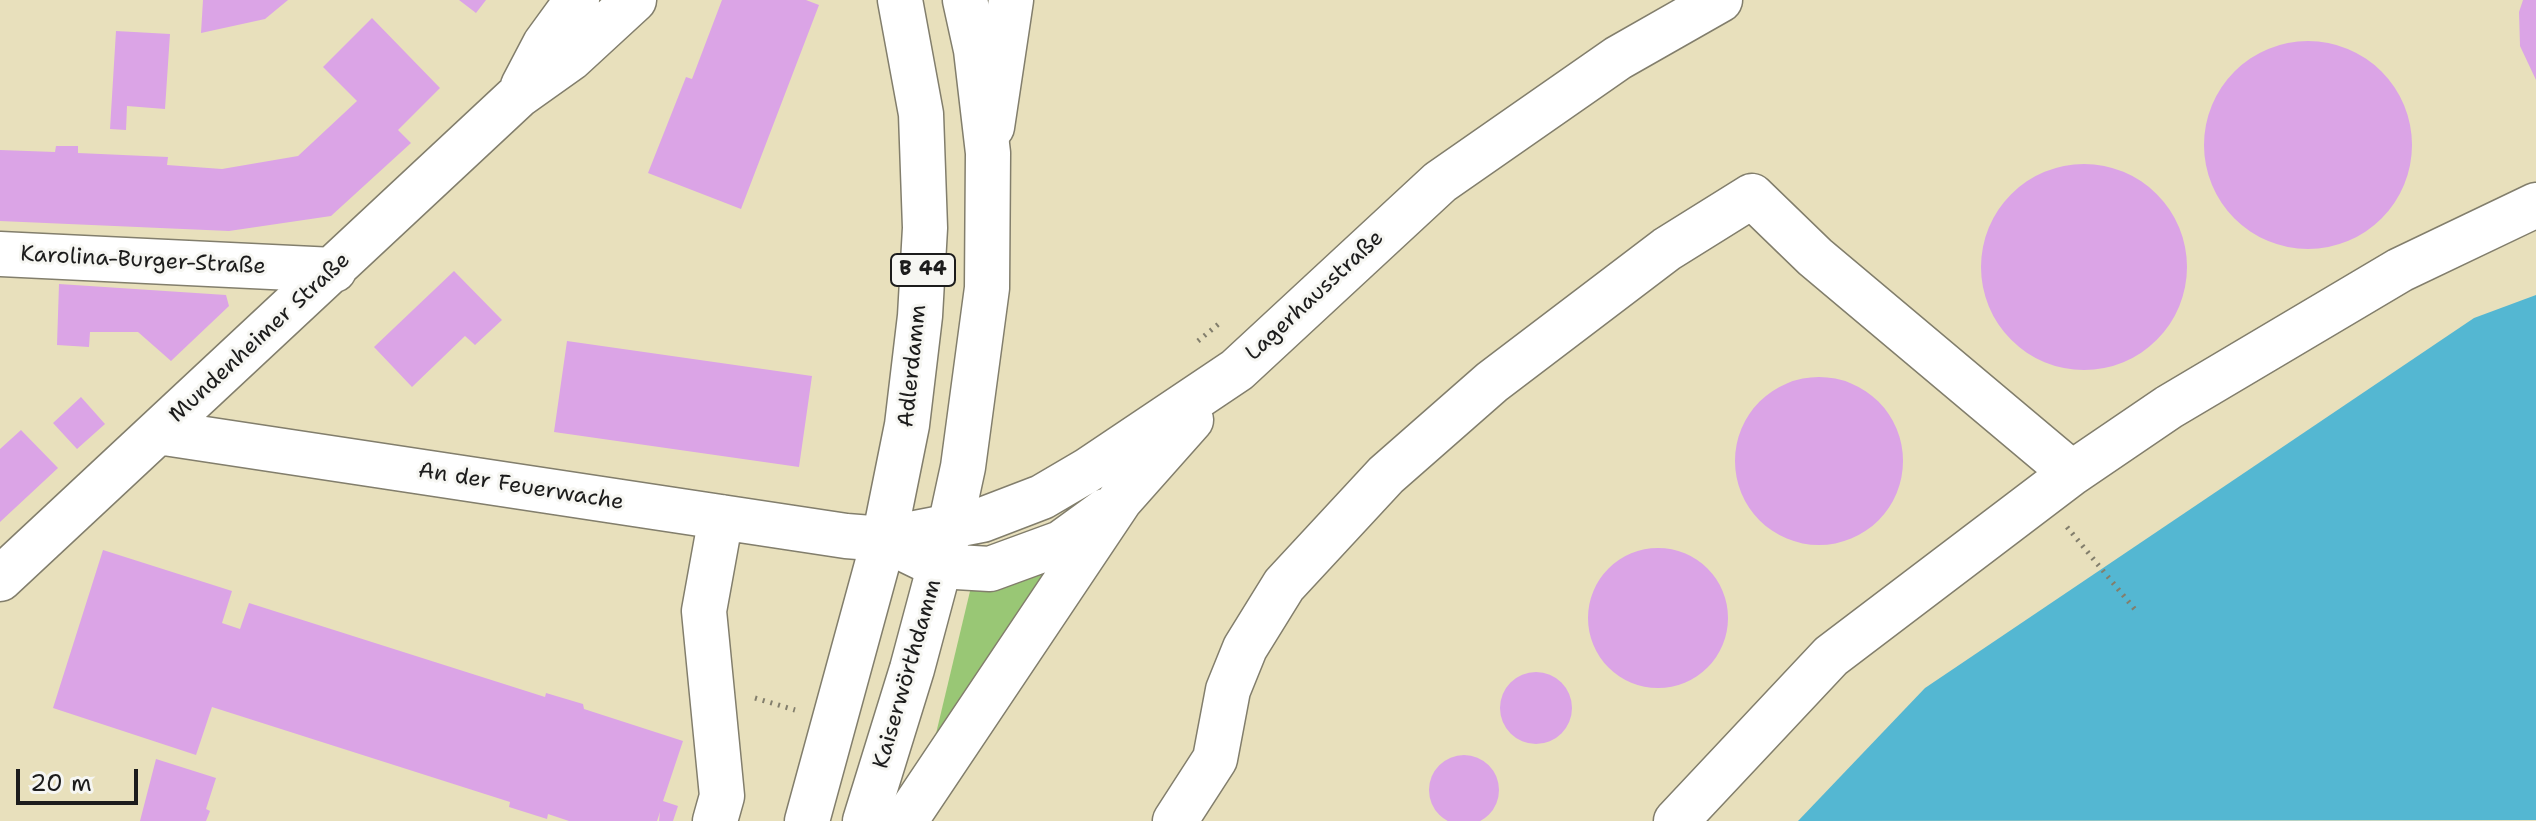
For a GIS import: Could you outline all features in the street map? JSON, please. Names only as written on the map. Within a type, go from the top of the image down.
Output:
[{"type":"street","name":"Mundenheimer Straße","points":[[519,95],[545,44],[577,0]]},
{"type":"street","name":"Mundenheimer Straße","points":[[0,579],[519,95],[571,58],[634,0]]},
{"type":"street","name":"Adlerdamm","points":[[884,539],[907,425],[925,228],[921,114],[900,0]]},
{"type":"street","name":"B 44","points":[[945,546],[963,467],[987,288],[988,153],[976,50],[965,0]]},
{"type":"street","points":[[988,153],[1011,0]]},
{"type":"street","name":"Lagerhausstraße","points":[[884,539],[945,546],[982,520],[1042,497],[1088,470],[1237,370],[1440,182],[1618,58],[1720,0]]},
{"type":"street","points":[[1175,821],[1215,759],[1228,690],[1245,648],[1284,585],[1386,475],[1492,382],[1667,249],[1752,196],[2051,472]]},
{"type":"street","points":[[1676,821],[1831,656],[2051,472],[2169,407],[2400,270],[2536,205]]},
{"type":"street","name":"Karolina-Burger-Straße","points":[[0,254],[334,270]]},
{"type":"street","points":[[905,821],[1120,500],[1237,370]]},
{"type":"street","name":"An der Feuerwache","points":[[158,432],[884,539]]},
{"type":"street","points":[[945,546],[990,569],[1061,543],[1120,500]]},
{"type":"street","points":[[715,821],[722,796],[704,611],[721,517]]},
{"type":"street","name":"B 44","points":[[807,821],[884,539]]},
{"type":"street","name":"Kaiserwörthdamm","points":[[865,821],[945,546]]},
{"type":"path","points":[[2051,472],[2137,612]]},
{"type":"green space","points":[[1059,566],[934,742],[971,587]]},
{"type":"water","points":[[2536,295],[2536,820],[1798,821],[1925,688],[2474,318]]},
{"type":"building","points":[[203,0],[288,0],[265,19],[201,33]]},
{"type":"building","points":[[459,0],[486,0],[476,13]]},
{"type":"building","points":[[722,0],[806,0],[819,5],[741,209],[648,173],[686,77],[692,79]]},
{"type":"building","points":[[2523,0],[2536,0],[2536,80],[2520,46],[2519,12]]},
{"type":"building","points":[[372,18],[440,88],[398,130],[411,143],[331,216],[229,231],[0,221],[0,150],[55,152],[56,146],[78,146],[78,153],[168,157],[167,165],[222,169],[298,156],[357,101],[323,67]]},
{"type":"building","points":[[116,31],[170,34],[165,109],[127,106],[126,130],[110,129]]},
{"type":"building","points":[[2308,41],[2348,49],[2381,72],[2404,105],[2412,145],[2404,185],[2381,218],[2348,241],[2308,249],[2268,241],[2235,218],[2212,185],[2204,145],[2212,105],[2235,72],[2268,49]]},
{"type":"building","points":[[2084,164],[2124,171],[2157,194],[2180,227],[2187,267],[2180,307],[2157,340],[2124,363],[2084,370],[2044,363],[2011,340],[1988,307],[1981,267],[1988,227],[2011,194],[2044,171]]},
{"type":"building","points":[[454,271],[502,320],[475,345],[465,336],[412,387],[374,347]]},
{"type":"building","points":[[59,284],[226,295],[229,306],[171,361],[138,332],[90,332],[89,347],[57,345]]},
{"type":"building","points":[[567,341],[812,376],[799,467],[554,432]]},
{"type":"building","points":[[1819,377],[1851,384],[1878,402],[1896,429],[1903,461],[1896,493],[1878,520],[1851,538],[1819,545],[1787,538],[1760,520],[1742,493],[1735,461],[1742,429],[1760,402],[1787,384]]},
{"type":"building","points":[[81,397],[105,424],[77,449],[53,423]]},
{"type":"building","points":[[21,430],[58,468],[0,522],[0,449]]},
{"type":"building","points":[[1658,548],[1685,553],[1708,568],[1723,591],[1728,618],[1723,645],[1708,668],[1685,683],[1658,688],[1631,683],[1608,668],[1593,645],[1588,618],[1593,591],[1608,568],[1631,553]]},
{"type":"building","points":[[103,550],[232,591],[222,623],[240,629],[249,603],[545,697],[546,693],[583,704],[584,709],[683,741],[663,801],[678,806],[673,821],[659,821],[660,812],[657,821],[569,821],[548,814],[547,819],[509,807],[510,802],[212,707],[196,755],[53,708]]},
{"type":"building","points":[[1536,672],[1556,678],[1566,688],[1572,708],[1566,728],[1556,738],[1536,744],[1516,738],[1506,728],[1500,708],[1506,688],[1516,678]]},
{"type":"building","points":[[1464,755],[1489,765],[1499,790],[1489,815],[1464,825],[1439,815],[1429,790],[1439,765]]},
{"type":"building","points":[[156,759],[216,778],[206,809],[210,811],[206,821],[140,821]]}]
